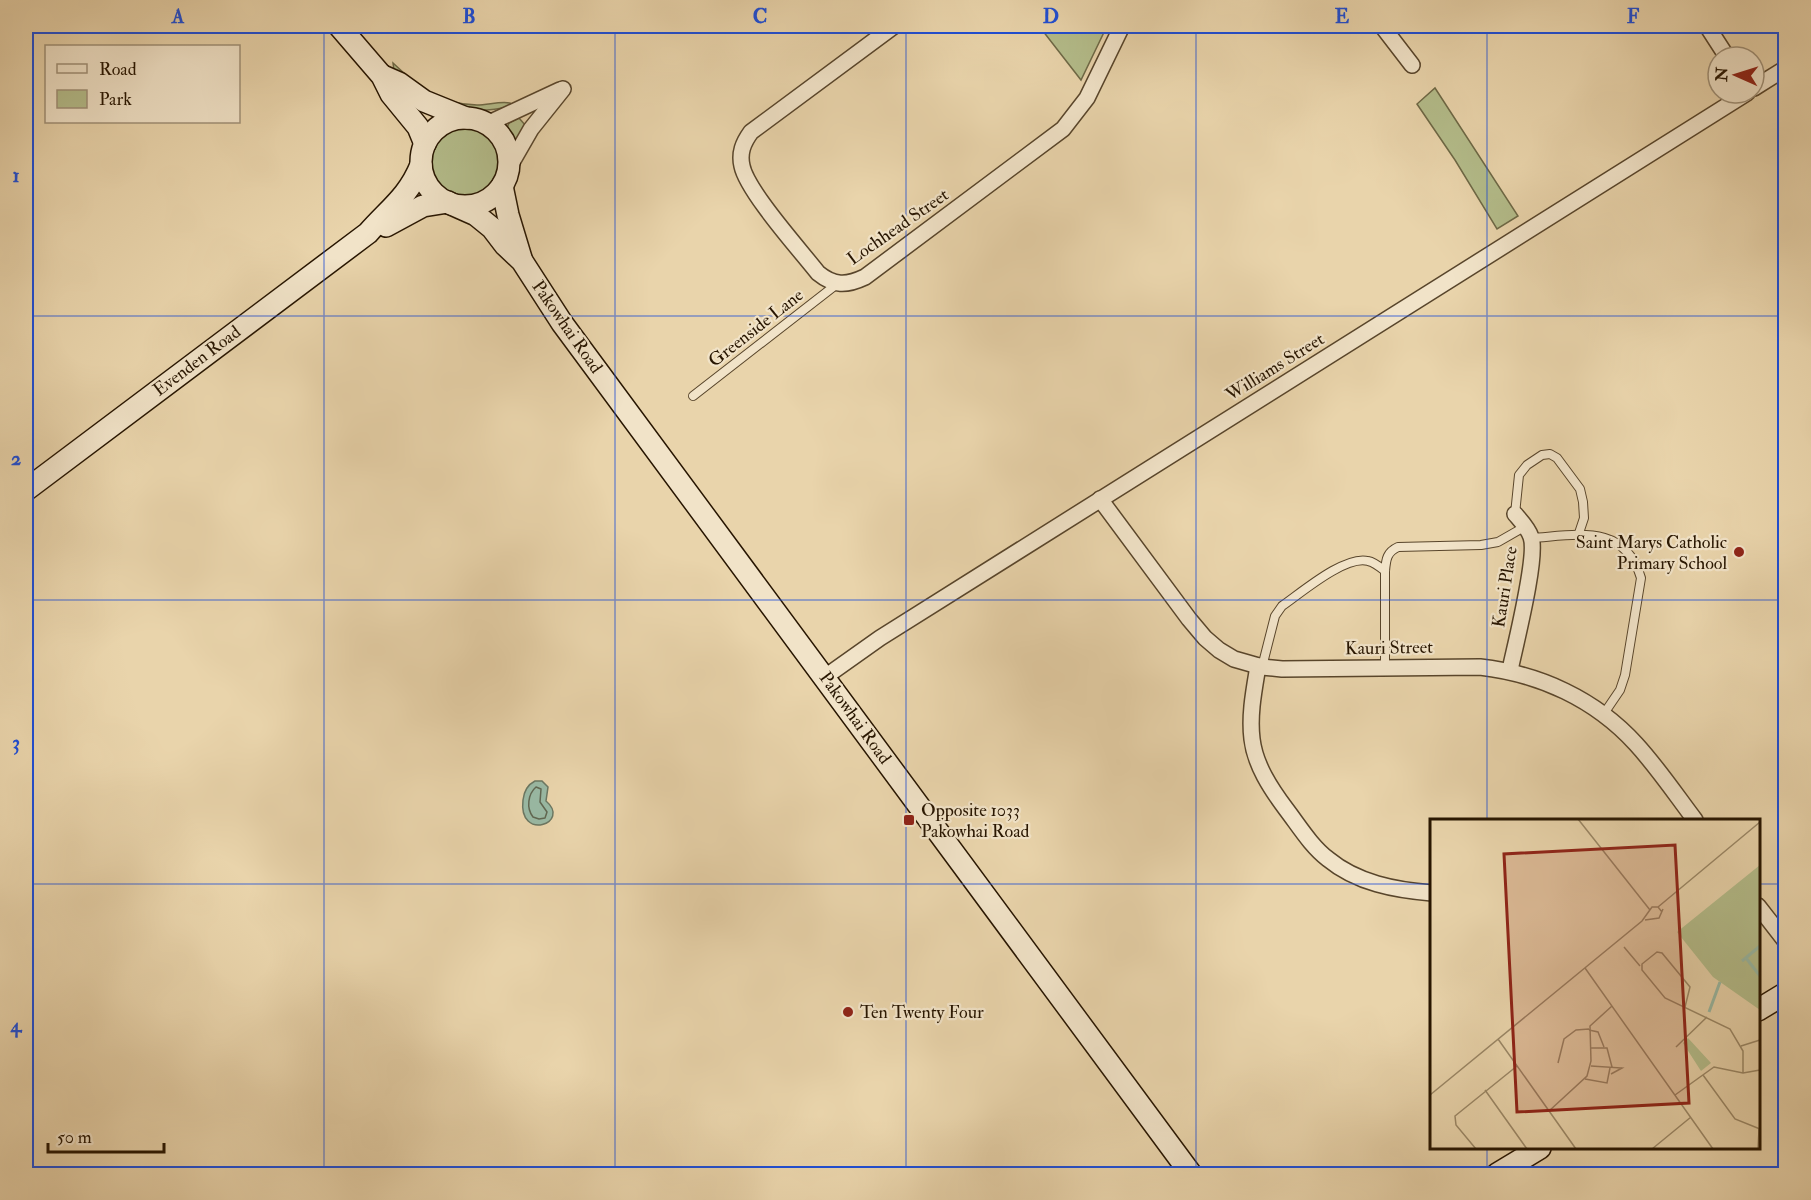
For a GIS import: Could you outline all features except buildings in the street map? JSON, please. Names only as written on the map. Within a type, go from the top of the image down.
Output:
[{"type":"main road","points":[[339,26],[382,76],[391,94],[418,127],[425,144]]},
{"type":"main road","points":[[382,76],[399,83],[424,101],[476,121],[497,132],[504,143],[508,156],[505,177],[496,193],[482,202],[466,206],[449,203],[429,187],[424,176],[422,154],[425,144],[438,128],[456,119],[476,121]]},
{"type":"main road","name":"Evenden Road","points":[[26,490],[368,233],[401,200],[422,165]]},
{"type":"main road","name":"Pakowhai Road","points":[[505,177],[508,215],[522,261]]},
{"type":"main road","name":"Pakowhai Road","points":[[449,203],[476,215],[492,228],[522,261],[562,323],[1191,1174]]},
{"type":"main road","name":"Evenden Road","points":[[368,233],[390,225],[423,206],[449,203]]},
{"type":"main road","points":[[1760,1009],[1785,993]]},
{"type":"main road","points":[[1497,1174],[1538,1149]]},
{"type":"street","name":"Lochhead Street","points":[[894,26],[751,132],[740,154],[742,168],[752,188],[818,273],[837,284],[852,283],[865,277],[1064,129],[1087,98],[1122,26]]},
{"type":"street","points":[[1382,26],[1412,65]]},
{"type":"street","points":[[1707,26],[1719,45]]},
{"type":"street","points":[[1766,80],[1785,68]]},
{"type":"street","points":[[476,121],[563,89],[531,129],[505,177]]},
{"type":"street","name":"Williams Street","points":[[825,677],[880,638],[1728,105]]},
{"type":"street","name":"Kauri Street","points":[[1100,500],[1205,638],[1234,659],[1260,667],[1282,669],[1480,667],[1510,670],[1562,689],[1604,715],[1635,743],[1694,819]]},
{"type":"street","name":"Kauri Place","points":[[1510,670],[1532,562],[1529,532],[1515,514]]},
{"type":"street","points":[[1260,667],[1252,708],[1252,739],[1257,760],[1268,783],[1302,830],[1328,859],[1353,873],[1376,884],[1398,890],[1430,893]]},
{"type":"street","points":[[1760,909],[1785,942]]},
{"type":"lane","name":"Greenside Lane","points":[[693,396],[837,284]]},
{"type":"lane","points":[[1515,514],[1519,475],[1527,465],[1542,455],[1550,454],[1557,458],[1580,489],[1584,518],[1578,536]]},
{"type":"lane","points":[[1385,668],[1385,570],[1386,559],[1391,550],[1398,547],[1481,545],[1529,532],[1607,538],[1624,549],[1637,564],[1641,578],[1620,690],[1604,715]]},
{"type":"lane","points":[[1260,667],[1275,616],[1282,606],[1344,564],[1357,560],[1369,561],[1385,570]]},
{"type":"green space","points":[[1039,26],[1107,26],[1081,80]]},
{"type":"green space","points":[[393,63],[421,87],[441,98],[464,104],[510,103],[511,106],[469,110],[442,104],[405,82],[395,71]]},
{"type":"green space","points":[[1435,88],[1518,216],[1497,229],[1455,160],[1417,104]]},
{"type":"green space","points":[[519,118],[526,126],[516,141],[507,128],[509,123]]},
{"type":"green space","points":[[458,128],[472,128],[484,133],[494,143],[499,162],[494,181],[484,191],[472,196],[458,196],[446,191],[436,181],[431,169],[431,155],[436,143],[446,133]]},
{"type":"water","points":[[535,781],[542,781],[548,787],[546,801],[552,809],[553,816],[549,821],[535,825],[528,821],[524,813],[523,800],[525,791]]},
{"type":"place","name":"Saint Marys Catholic Primary School","points":[[1739,552]]},
{"type":"place","name":"Opposite 1033 Pakowhai Road","points":[[909,820]]},
{"type":"place","name":"Ten Twenty Four","points":[[848,1012]]}]
